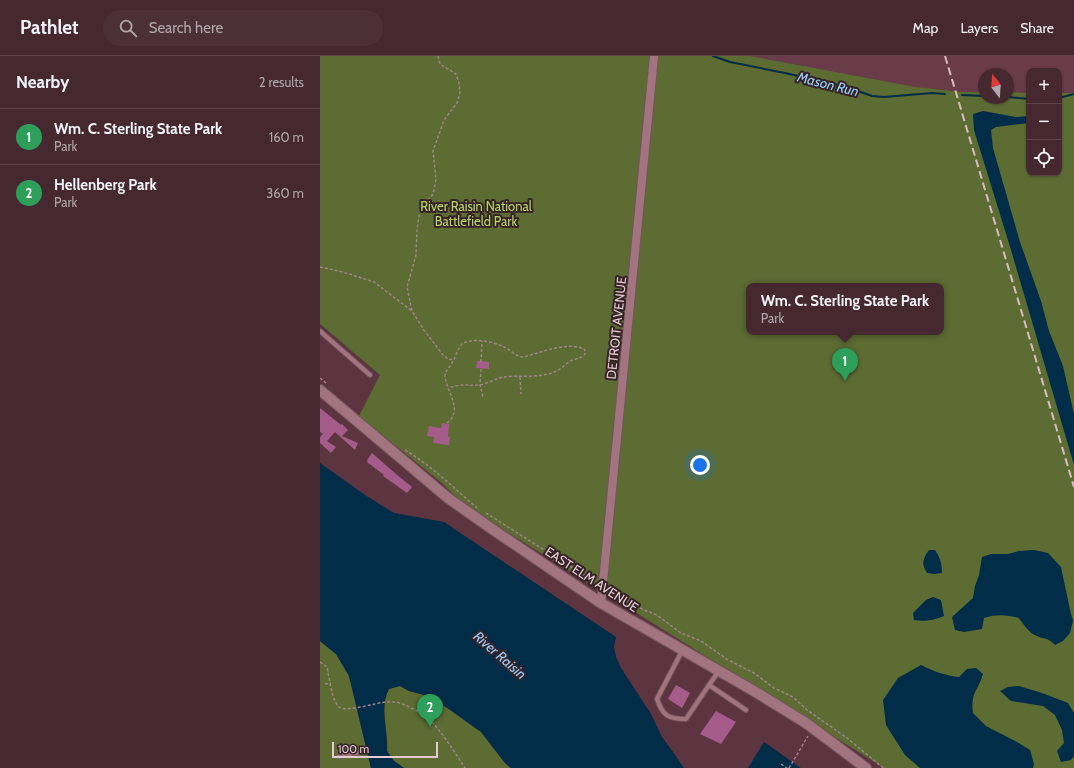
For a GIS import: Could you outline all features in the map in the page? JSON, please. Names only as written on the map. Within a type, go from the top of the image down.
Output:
[{"type":"main road","name":"EAST ELM AVENUE","points":[[320,390],[448,498],[495,531],[601,603],[774,703],[813,729],[860,766]]},
{"type":"street","name":"DETROIT AVENUE","points":[[601,603],[654,56]]},
{"type":"lane","points":[[320,331],[370,375]]},
{"type":"lane","points":[[683,650],[657,698],[660,707],[667,716],[675,719],[686,719],[719,670]]},
{"type":"lane","points":[[709,686],[746,710]]},
{"type":"lane","points":[[339,756],[367,750]]},
{"type":"path","points":[[412,311],[407,287],[416,255],[417,230],[420,210],[433,194],[436,180],[434,151],[444,120],[457,103],[460,93],[456,74],[440,64],[438,56]]},
{"type":"path","points":[[320,267],[343,272],[374,282],[412,311],[443,355],[448,360],[454,360]]},
{"type":"path","points":[[481,362],[482,341]]},
{"type":"path","points":[[447,423],[453,417],[454,410],[452,396],[444,378],[445,373],[462,345],[469,342],[488,341],[504,347],[519,357],[575,346],[581,347],[586,352],[580,358],[550,374],[498,378],[480,385],[462,384],[449,388]]},
{"type":"path","points":[[481,369],[480,385],[483,397]]},
{"type":"path","points":[[520,377],[522,394]]},
{"type":"path","points":[[320,662],[327,667],[336,703],[339,707],[343,709],[351,709],[388,702],[398,703],[423,714],[440,731],[466,768]]},
{"type":"path","points":[[324,684],[331,683]]},
{"type":"path","points":[[781,764],[788,768],[813,729]]},
{"type":"shaded area","points":[[750,56],[1074,56],[1074,93],[1062,93],[1062,68],[1026,68],[1026,93],[1014,92],[1014,68],[978,68],[978,92],[962,92],[916,87]]},
{"type":"green space","name":"River Raisin National Battlefield Park","points":[[320,56],[750,56],[916,87],[962,92],[978,92],[978,104],[1014,104],[1014,92],[1026,93],[1026,176],[1062,176],[1062,93],[1074,93],[1074,768],[884,768],[477,513],[359,416],[380,375],[320,324]]},
{"type":"green space","points":[[320,641],[336,654],[349,676],[371,768],[320,768]]},
{"type":"green space","points":[[400,686],[409,691],[424,695],[446,707],[481,732],[505,763],[511,768],[404,768],[394,761],[387,751],[384,711],[386,696],[389,689]]},
{"type":"water","points":[[983,111],[1016,117],[1026,116],[1026,123],[996,127],[991,130],[993,148],[1020,242],[1041,301],[1049,331],[1063,366],[1074,414],[1074,465],[974,130],[973,114]]},
{"type":"water","name":"River Raisin","points":[[320,463],[365,495],[394,513],[444,522],[616,637],[614,647],[616,657],[621,668],[651,714],[662,737],[684,768],[511,768],[505,763],[481,732],[446,707],[424,695],[409,691],[400,686],[389,689],[386,696],[384,711],[387,751],[394,761],[404,768],[371,768],[349,676],[336,654],[320,641]]},
{"type":"water","points":[[929,550],[935,550],[937,553],[942,567],[942,573],[927,573],[925,570],[925,556]]},
{"type":"water","points":[[1034,550],[1048,553],[1061,567],[1073,621],[1070,633],[1063,641],[1055,645],[1032,633],[1019,618],[998,615],[984,618],[982,629],[964,632],[955,630],[952,617],[973,598],[982,557],[991,554],[1008,554],[1019,551]]},
{"type":"water","points":[[933,597],[941,600],[944,616],[937,619],[922,621],[914,620],[913,613],[926,600]]},
{"type":"water","points":[[921,665],[940,673],[959,677],[967,669],[976,668],[983,674],[973,697],[973,713],[986,726],[1030,750],[1034,764],[1033,768],[920,768],[905,755],[886,725],[883,700],[898,678]]},
{"type":"water","points":[[1019,686],[1068,703],[1074,713],[1074,756],[1071,760],[1061,762],[1057,751],[1064,743],[1062,730],[1055,715],[1043,706],[1011,701],[1000,691],[1008,687]]},
{"type":"water","points":[[764,742],[801,768],[748,768]]},
{"type":"building","points":[[477,361],[489,362],[489,369],[476,368]]},
{"type":"building","points":[[320,408],[348,430],[342,436],[358,443],[355,450],[335,432],[327,441],[336,447],[331,453],[320,443],[320,437],[323,434],[320,432]]},
{"type":"building","points":[[442,423],[449,424],[449,445],[433,443],[434,437],[427,436],[429,426],[441,428]]},
{"type":"building","points":[[372,453],[412,487],[407,493],[383,476],[384,475],[367,462]]},
{"type":"building","points":[[676,685],[690,693],[682,708],[668,699]]},
{"type":"building","points":[[716,711],[736,722],[721,744],[700,734]]},
{"type":"waterway","name":"Mason Run","points":[[713,56],[730,62],[847,87],[872,96],[884,97],[932,93],[945,94]]},
{"type":"waterway","name":"Mason Run","points":[[1062,97],[1074,94]]},
{"type":"waterway","name":"Mason Run","points":[[962,95],[978,96]]},
{"type":"waterway","name":"Mason Run","points":[[1014,98],[1026,99]]},
{"type":"railway","points":[[945,56],[1074,487]]},
{"type":"place","name":"Wm. C. Sterling State Park","points":[[845,381]]},
{"type":"place","name":"Hellenberg Park","points":[[430,727]]}]
